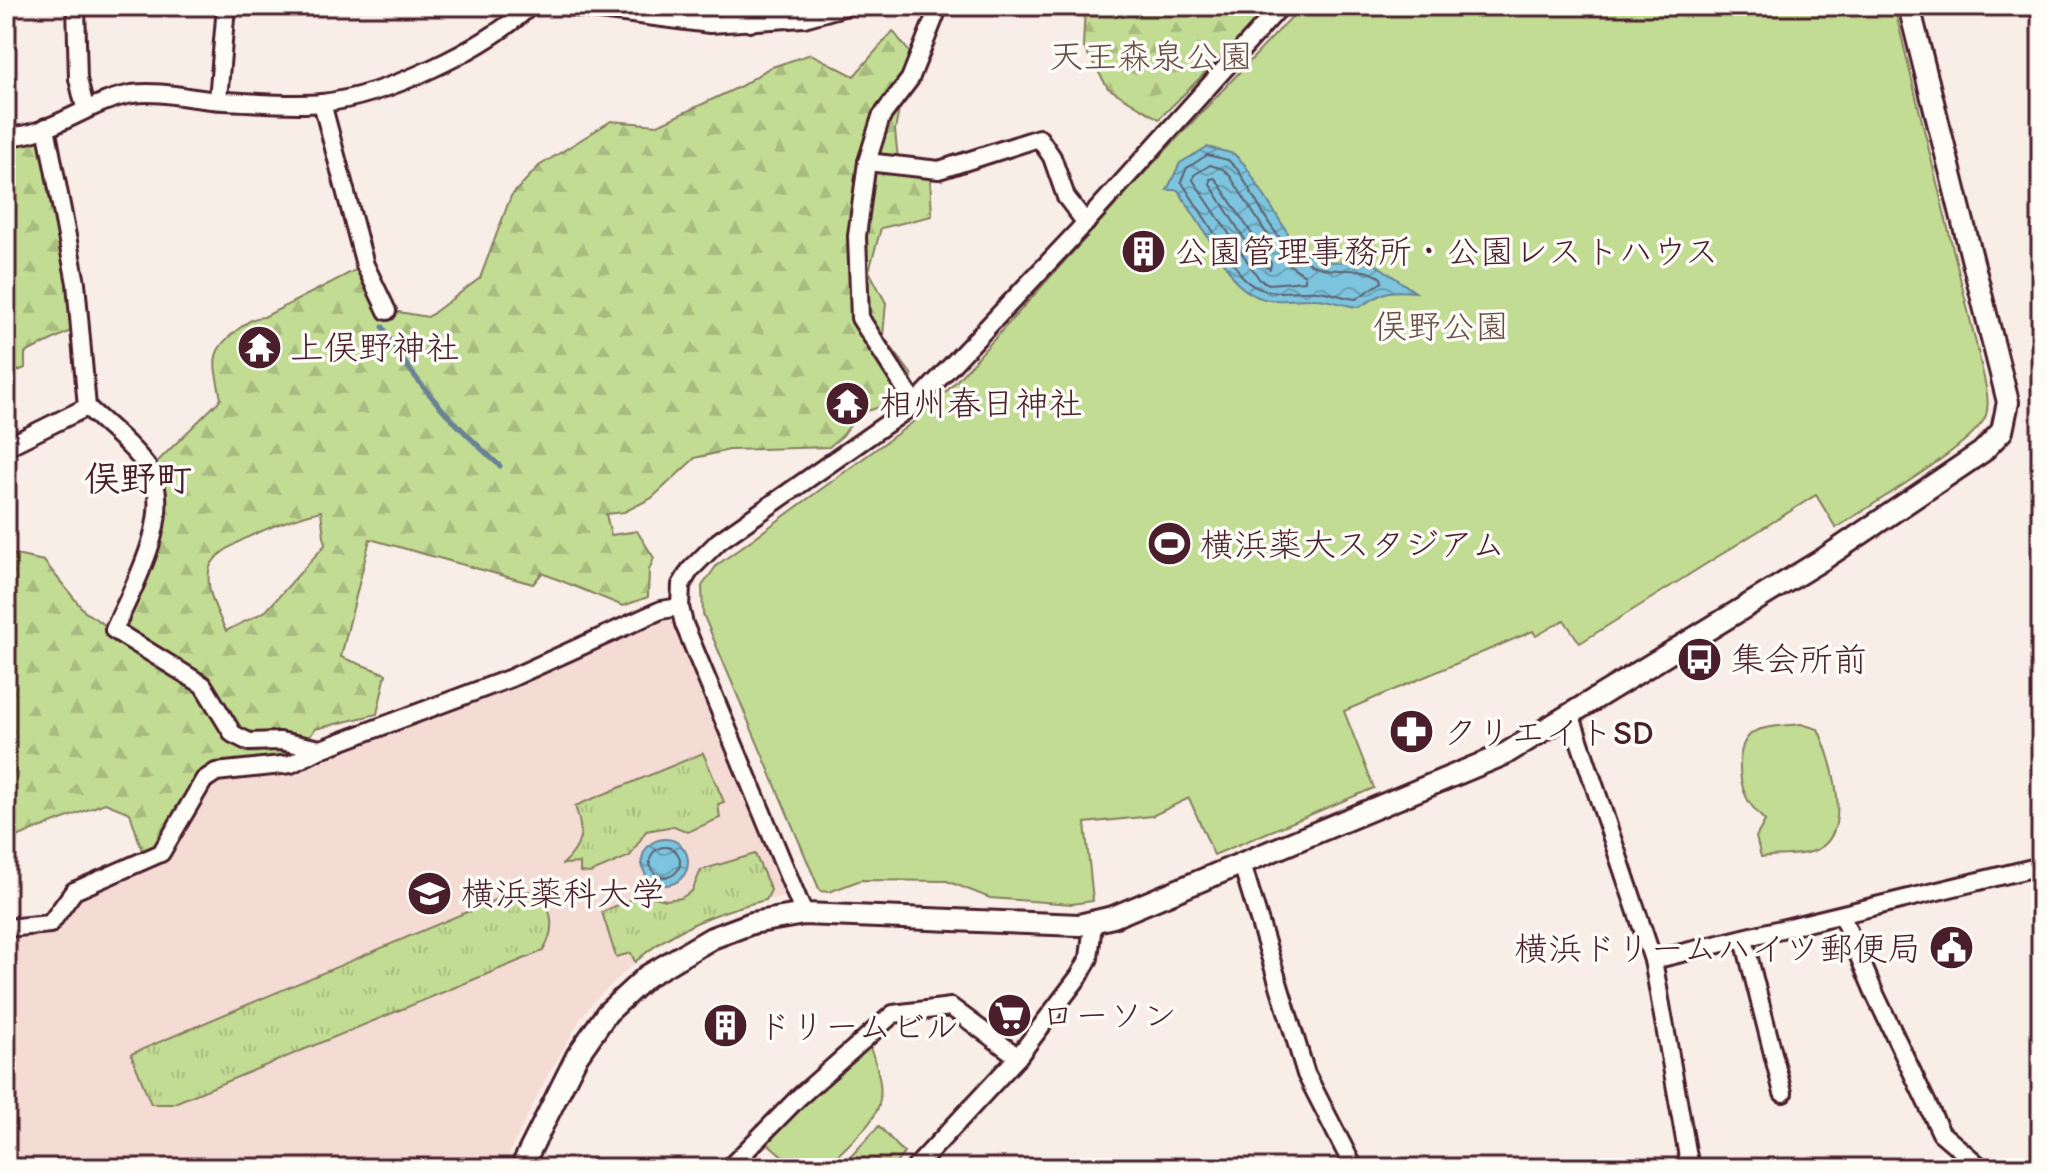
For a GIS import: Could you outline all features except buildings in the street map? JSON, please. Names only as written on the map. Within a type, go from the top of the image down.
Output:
[{"type":"street","points":[[76,6],[78,79],[85,108]]},
{"type":"street","points":[[218,100],[226,6]]},
{"type":"street","points":[[6,136],[20,137],[85,108],[135,94],[322,103],[385,86],[464,52],[510,25],[530,6]]},
{"type":"street","points":[[569,6],[710,24],[804,18],[847,6]]},
{"type":"street","points":[[750,23],[751,6]]},
{"type":"street","points":[[915,404],[860,318],[857,236],[867,162],[881,117],[910,79],[939,6]]},
{"type":"street","points":[[804,914],[680,607],[681,585],[690,570],[719,541],[915,404],[1086,223],[1281,6]]},
{"type":"street","points":[[521,1168],[577,1056],[607,1013],[669,961],[712,938],[752,923],[804,914],[1093,924],[1505,754],[1825,558],[1982,452],[2002,431],[2008,402],[1909,6]]},
{"type":"street","points":[[322,103],[365,265],[387,311]]},
{"type":"street","points":[[46,127],[76,283],[87,407],[149,470],[158,499],[154,531],[114,630],[203,685],[233,734],[249,742],[280,741],[321,749]]},
{"type":"street","points":[[867,162],[939,170],[1039,138],[1052,157],[1066,197],[1086,223]]},
{"type":"street","points":[[6,447],[87,407]]},
{"type":"street","points":[[6,928],[50,924],[74,891],[161,853],[204,780],[216,772],[291,764],[321,749],[511,678],[661,610],[680,607]]},
{"type":"street","points":[[1571,716],[1653,960],[1690,1168]]},
{"type":"street","points":[[1242,864],[1306,1074],[1354,1168]]},
{"type":"street","points":[[1653,960],[2041,866]]},
{"type":"street","points":[[1842,916],[1874,992],[1941,1133],[1982,1168]]},
{"type":"street","points":[[915,1168],[1018,1057],[1080,975],[1089,958],[1093,924]]},
{"type":"street","points":[[1744,939],[1783,1093]]},
{"type":"street","points":[[729,1168],[798,1098],[893,1014],[951,1007],[1018,1057]]},
{"type":"shaded area","name":"横浜薬科大学","points":[[675,619],[788,895],[737,907],[687,928],[643,955],[596,999],[582,1016],[545,1080],[502,1168],[6,1168],[6,930],[50,924],[74,891],[161,853],[216,772],[291,764],[661,620]]},
{"type":"green space","name":"天王森泉公園","points":[[1085,6],[1272,6],[1159,119],[1108,88],[1083,46]]},
{"type":"green space","name":"俣野公園","points":[[1302,6],[1894,6],[1980,360],[1987,395],[1986,415],[1963,442],[1942,458],[1836,528],[1816,495],[1580,643],[1564,620],[1536,636],[1533,631],[1344,711],[1374,788],[1214,855],[1189,798],[1152,816],[1085,823],[1093,901],[1072,904],[990,898],[947,881],[861,880],[829,892],[820,891],[703,614],[702,586],[717,565],[916,420],[950,388],[1148,169]]},
{"type":"green space","points":[[893,31],[910,53],[895,130],[899,169],[930,177],[932,216],[881,228],[869,271],[886,303],[883,336],[912,375],[910,397],[858,414],[843,435],[829,447],[729,450],[695,458],[652,498],[624,512],[606,514],[611,535],[637,531],[654,558],[649,570],[648,597],[623,606],[542,573],[533,584],[370,539],[341,657],[386,674],[377,714],[315,729],[291,764],[216,772],[181,823],[145,860],[130,813],[105,803],[6,841],[6,553],[44,561],[85,612],[113,630],[154,531],[149,470],[221,399],[216,358],[230,336],[252,320],[264,317],[365,265],[387,310],[428,317],[480,278],[511,196],[539,166],[611,121],[658,125],[741,86],[769,68],[811,54],[854,76]],"holes":[[[321,511],[325,545],[266,611],[226,631],[209,587],[209,571],[224,551],[257,533]]]},
{"type":"green space","points":[[46,127],[81,326],[25,353],[25,368],[6,376],[6,136]]},
{"type":"green space","points":[[1801,724],[1818,729],[1829,759],[1837,797],[1833,832],[1825,844],[1811,852],[1761,857],[1756,837],[1765,821],[1749,803],[1743,789],[1741,751],[1749,736],[1756,731]]},
{"type":"green space","points":[[703,753],[724,802],[718,804],[720,818],[688,832],[674,826],[646,831],[630,856],[590,873],[580,872],[580,863],[563,864],[575,851],[580,838],[575,806]]},
{"type":"green space","points":[[755,854],[771,890],[766,900],[696,923],[664,940],[635,962],[631,953],[616,957],[602,912],[643,894],[666,900],[681,898],[692,891],[701,870]]},
{"type":"green space","points":[[521,889],[540,897],[550,912],[550,931],[543,951],[172,1104],[151,1104],[131,1054]]},
{"type":"green space","points":[[869,1045],[880,1087],[880,1102],[875,1115],[825,1168],[796,1168],[764,1140]]},
{"type":"green space","points":[[879,1126],[904,1153],[892,1168],[840,1168]]},
{"type":"water","points":[[1207,147],[1234,154],[1245,165],[1299,251],[1331,262],[1354,261],[1377,265],[1415,292],[1385,293],[1359,307],[1321,299],[1265,299],[1247,291],[1237,283],[1178,190],[1167,190],[1180,163]]},
{"type":"water","points":[[665,839],[674,840],[681,846],[687,853],[687,871],[681,878],[674,884],[665,885],[656,884],[649,878],[643,871],[642,862],[643,853],[649,846],[656,840]]},
{"type":"waterway","points":[[383,327],[394,347],[435,401],[500,466]]},
{"type":"place","name":"公園管理事務所・公園レストハウス","points":[[1143,251]]},
{"type":"place","name":"上俣野神社","points":[[259,347]]},
{"type":"place","name":"相州春日神社","points":[[848,403]]},
{"type":"place","name":"横浜薬大スタジアム","points":[[1169,544]]},
{"type":"place","name":"集会所前","points":[[1700,659]]},
{"type":"place","name":"クリエイトSD","points":[[1412,732]]},
{"type":"place","name":"横浜薬科大学","points":[[430,893]]},
{"type":"place","name":"横浜ドリームハイツ郵便局","points":[[1952,948]]},
{"type":"place","name":"ローソン","points":[[1010,1015]]},
{"type":"place","name":"ドリームビル","points":[[726,1026]]},
{"type":"district","name":"俣野町","points":[[138,478]]}]
